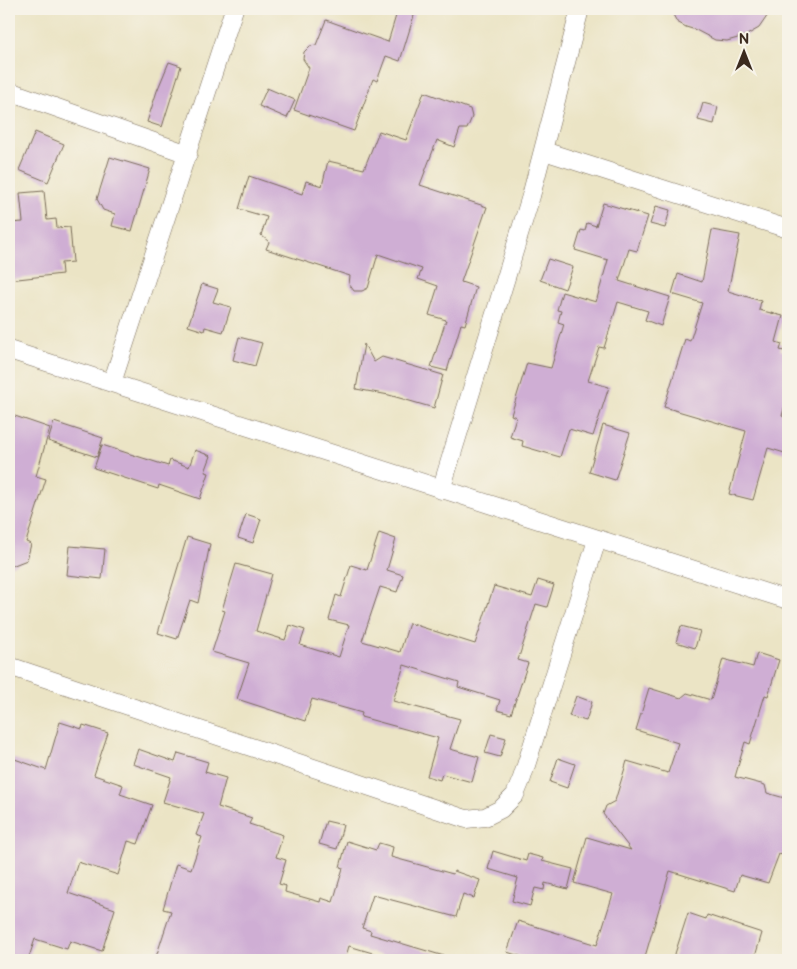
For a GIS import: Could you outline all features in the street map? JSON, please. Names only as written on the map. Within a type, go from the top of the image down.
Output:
[{"type":"street","points":[[112,383],[234,9]]},
{"type":"street","points":[[441,490],[518,241],[544,151],[580,9]]},
{"type":"street","points":[[9,91],[188,154]]},
{"type":"street","points":[[544,151],[788,229]]},
{"type":"street","points":[[9,350],[788,600]]},
{"type":"street","points":[[9,666],[448,813],[466,818],[485,817],[501,809],[515,795],[522,778],[597,540]]},
{"type":"building","points":[[398,9],[416,9],[400,61],[386,56],[377,81],[373,79],[354,131],[294,110],[309,68],[303,59],[304,52],[310,46],[316,45],[326,20],[388,42]]},
{"type":"building","points":[[670,9],[772,9],[759,28],[745,36],[727,41],[715,40],[677,22]]},
{"type":"building","points":[[169,62],[181,66],[162,127],[147,122]]},
{"type":"building","points":[[267,88],[295,100],[287,118],[259,106]]},
{"type":"building","points":[[424,92],[470,109],[472,117],[467,129],[460,129],[454,147],[437,140],[420,185],[487,207],[461,282],[476,287],[465,325],[461,324],[447,371],[431,367],[446,320],[429,315],[438,286],[418,279],[422,269],[378,254],[368,288],[362,291],[354,291],[349,284],[350,276],[266,249],[269,242],[261,235],[267,217],[239,209],[249,176],[302,194],[306,181],[322,186],[328,161],[364,169],[379,131],[406,140]]},
{"type":"building","points":[[703,103],[718,107],[714,124],[698,120]]},
{"type":"building","points":[[35,132],[64,144],[48,182],[19,170]]},
{"type":"building","points":[[110,157],[150,169],[132,231],[112,226],[115,214],[103,210],[97,199]]},
{"type":"building","points":[[44,191],[47,220],[56,219],[57,228],[70,227],[73,262],[61,263],[62,274],[9,280],[9,223],[23,222],[20,193]]},
{"type":"building","points":[[603,203],[648,216],[637,251],[629,249],[619,281],[670,297],[661,326],[645,320],[648,311],[618,302],[604,348],[599,347],[588,381],[609,387],[593,436],[569,429],[560,457],[522,446],[523,441],[510,437],[516,417],[511,415],[527,363],[551,368],[564,324],[558,322],[561,311],[557,310],[562,292],[596,302],[608,260],[575,250],[581,230],[585,231],[587,223],[596,226]]},
{"type":"building","points":[[656,206],[670,210],[665,228],[650,224]]},
{"type":"building","points":[[712,230],[740,235],[728,291],[761,301],[759,310],[783,316],[776,342],[782,344],[780,350],[788,352],[788,394],[782,416],[788,418],[788,454],[768,448],[753,500],[729,494],[746,431],[664,407],[685,339],[690,341],[702,303],[672,294],[678,274],[702,282]]},
{"type":"building","points":[[548,259],[573,267],[565,289],[540,280]]},
{"type":"building","points":[[202,284],[218,289],[213,302],[231,307],[223,332],[205,327],[204,331],[188,326]]},
{"type":"building","points":[[239,337],[262,343],[255,366],[233,360]]},
{"type":"building","points":[[364,344],[374,362],[382,357],[443,375],[434,408],[389,395],[356,389]]},
{"type":"building","points":[[9,414],[50,428],[36,476],[46,479],[26,542],[31,544],[27,560],[9,567]]},
{"type":"building","points":[[54,422],[103,438],[97,457],[48,441]]},
{"type":"building","points":[[603,425],[630,433],[615,480],[589,472]]},
{"type":"building","points":[[102,445],[168,466],[170,460],[189,467],[195,450],[211,456],[205,472],[209,473],[200,499],[159,485],[158,489],[94,468]]},
{"type":"building","points":[[246,514],[261,519],[253,543],[238,538]]},
{"type":"building","points":[[379,533],[396,539],[387,570],[403,575],[397,592],[380,587],[362,641],[400,652],[409,623],[475,644],[494,586],[532,597],[538,580],[554,585],[547,607],[536,604],[518,660],[528,663],[511,714],[497,710],[500,700],[458,687],[459,682],[404,665],[393,701],[460,719],[450,749],[479,757],[472,782],[442,774],[440,780],[427,776],[438,738],[361,717],[362,713],[312,699],[305,721],[237,699],[249,663],[212,652],[225,611],[222,610],[236,564],[272,574],[256,631],[285,640],[290,625],[305,630],[300,645],[339,657],[349,625],[329,620],[336,595],[341,597],[351,565],[367,570]]},
{"type":"building","points":[[187,537],[210,544],[198,603],[190,600],[177,639],[158,633]]},
{"type":"building","points":[[70,546],[105,549],[102,579],[67,575]]},
{"type":"building","points":[[681,626],[700,631],[695,648],[676,642]]},
{"type":"building","points":[[757,653],[779,660],[768,696],[765,695],[750,744],[745,742],[735,777],[765,785],[767,793],[788,799],[788,857],[779,854],[768,883],[740,875],[735,891],[670,871],[644,960],[559,960],[550,958],[548,960],[532,960],[507,952],[518,921],[597,945],[613,894],[574,883],[587,837],[631,850],[603,814],[606,806],[615,801],[627,761],[668,773],[678,743],[636,730],[649,688],[681,698],[687,693],[711,700],[723,659],[753,667]]},
{"type":"building","points":[[576,696],[592,702],[586,721],[569,716]]},
{"type":"building","points":[[60,722],[82,729],[83,725],[108,733],[94,775],[123,785],[120,794],[152,805],[138,844],[128,841],[118,875],[78,862],[68,893],[115,909],[102,951],[70,941],[67,949],[35,939],[28,960],[9,960],[9,757],[46,770]]},
{"type":"building","points":[[491,734],[506,738],[500,757],[485,753]]},
{"type":"building","points":[[138,749],[175,762],[178,753],[208,762],[205,772],[226,778],[218,807],[252,818],[249,824],[283,835],[276,857],[286,860],[279,884],[286,886],[285,892],[320,902],[321,898],[333,902],[343,868],[340,867],[347,841],[376,850],[379,843],[393,847],[391,857],[453,874],[454,871],[480,880],[474,898],[463,894],[456,917],[373,895],[362,928],[371,931],[370,934],[444,956],[443,960],[396,960],[349,946],[345,960],[155,960],[171,911],[163,909],[176,864],[191,869],[202,837],[196,835],[204,814],[163,802],[171,777],[133,764]]},
{"type":"building","points":[[558,758],[575,764],[567,788],[550,782]]},
{"type":"building","points":[[326,821],[343,825],[337,849],[319,844]]},
{"type":"building","points":[[493,851],[526,861],[528,854],[543,858],[542,861],[573,869],[568,889],[545,883],[544,890],[535,888],[530,906],[512,901],[518,878],[488,869]]},
{"type":"building","points":[[688,913],[706,919],[707,915],[762,933],[754,960],[673,960]]}]
